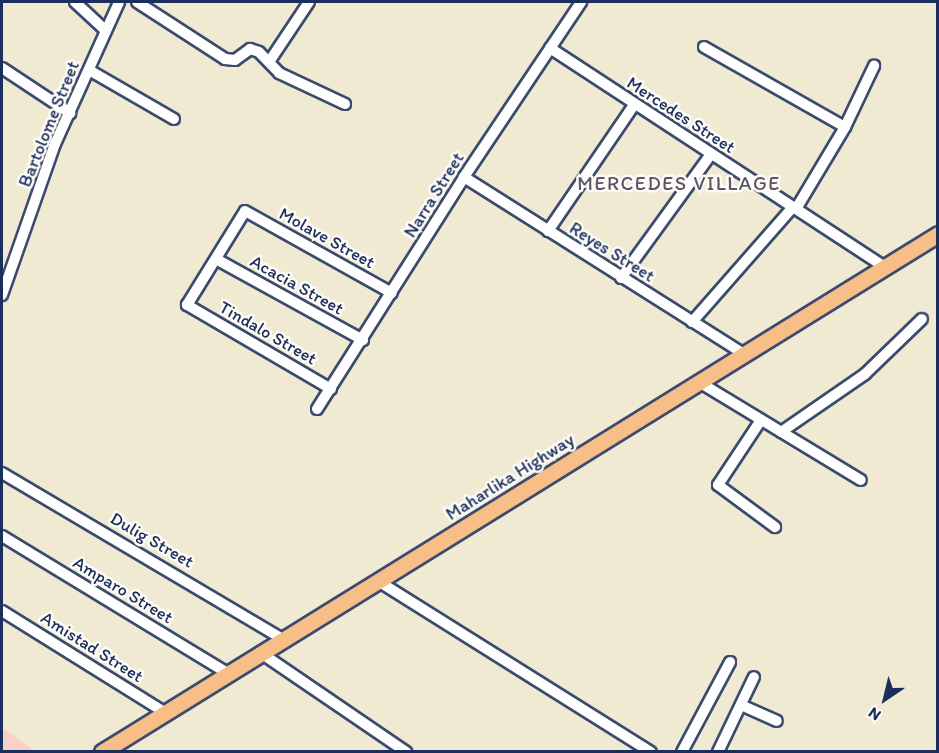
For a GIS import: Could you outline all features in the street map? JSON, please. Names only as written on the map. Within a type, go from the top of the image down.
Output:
[{"type":"highway","name":"Maharlika Highway","points":[[102,752],[938,234]]},
{"type":"street","points":[[75,2],[105,30]]},
{"type":"street","name":"Bartolome Street","points":[[2,295],[70,113],[118,2]]},
{"type":"street","points":[[137,2],[225,59],[235,60],[250,49],[269,62],[279,73],[345,104]]},
{"type":"street","points":[[269,62],[309,2]]},
{"type":"street","name":"Narra Street","points":[[317,409],[363,340],[464,177],[581,2]]},
{"type":"street","name":"Mercedes Street","points":[[550,48],[885,267]]},
{"type":"street","points":[[704,48],[845,127]]},
{"type":"street","points":[[692,322],[795,208],[845,127],[874,66]]},
{"type":"street","points":[[2,68],[70,113]]},
{"type":"street","points":[[88,70],[174,119]]},
{"type":"street","points":[[548,231],[634,105]]},
{"type":"street","points":[[621,278],[711,154]]},
{"type":"street","name":"Reyes Street","points":[[464,177],[744,354]]},
{"type":"street","name":"Molave Street","points":[[216,259],[245,211],[392,293]]},
{"type":"street","name":"Tindalo Street","points":[[216,259],[188,306],[331,389]]},
{"type":"street","name":"Acacia Street","points":[[216,259],[363,340]]},
{"type":"street","points":[[781,432],[866,374],[922,319]]},
{"type":"street","points":[[699,382],[861,480]]},
{"type":"street","points":[[761,420],[718,485],[775,527]]},
{"type":"street","name":"Dulig Street","points":[[2,473],[283,639]]},
{"type":"street","name":"Amparo Street","points":[[2,536],[227,673]]},
{"type":"street","points":[[378,581],[651,752]]},
{"type":"street","name":"Amistad Street","points":[[2,611],[164,712]]},
{"type":"street","points":[[261,653],[406,752]]},
{"type":"street","points":[[682,752],[730,662]]},
{"type":"street","points":[[719,751],[754,677]]},
{"type":"street","points":[[741,705],[777,721]]},
{"type":"shaded area","points":[[2,728],[35,751],[2,751]]},
{"type":"district","name":"MERCEDES VILLAGE","points":[[679,183]]}]
